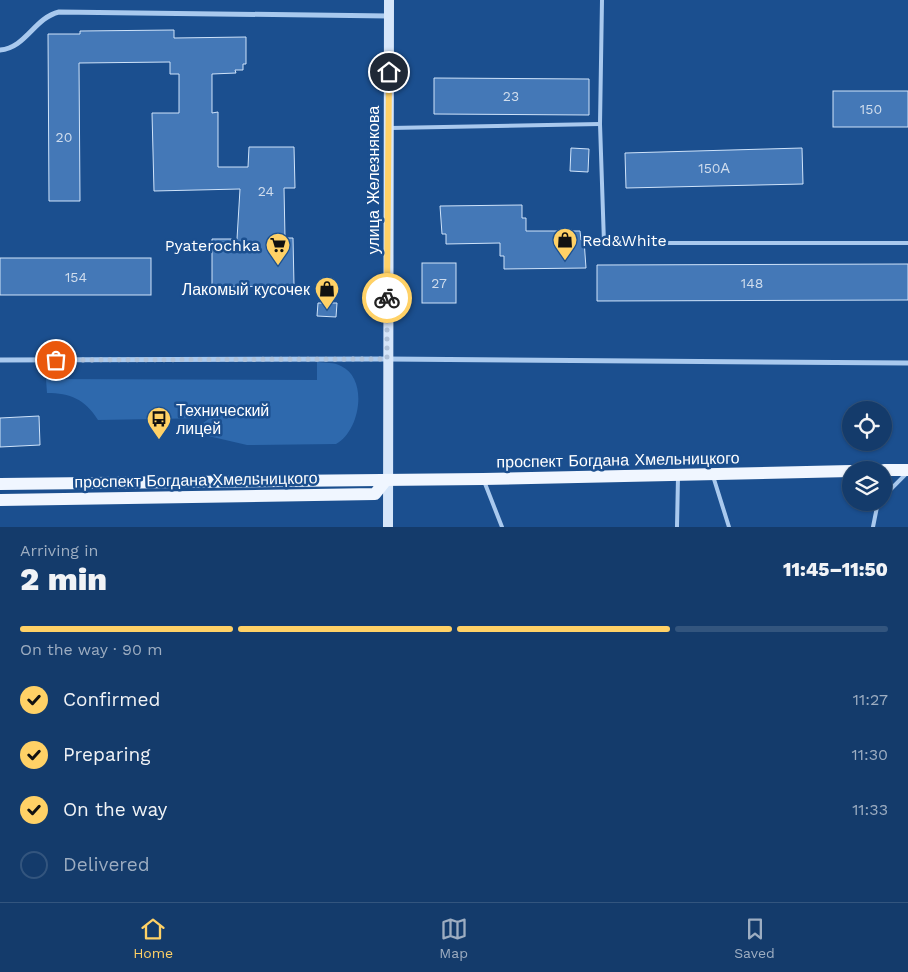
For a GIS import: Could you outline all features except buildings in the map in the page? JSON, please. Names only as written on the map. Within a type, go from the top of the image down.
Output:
[{"type":"main road","points":[[892,470],[908,471]]},
{"type":"main road","name":"проспект Богдана Хмельницкого","points":[[0,484],[484,479],[842,471]]},
{"type":"main road","name":"проспект Богдана Хмельницкого","points":[[0,500],[374,494],[386,480]]},
{"type":"street","name":"улица Железнякова","points":[[388,527],[386,480],[389,0]]},
{"type":"street","points":[[0,50],[20,43],[41,19],[59,12],[389,16]]},
{"type":"street","points":[[0,360],[387,359],[908,363]]},
{"type":"lane","points":[[602,0],[600,124],[604,243],[908,243]]},
{"type":"lane","points":[[389,128],[600,124]]},
{"type":"lane","points":[[892,488],[908,471]]},
{"type":"lane","points":[[677,527],[678,474]]},
{"type":"lane","points":[[712,474],[729,527]]},
{"type":"lane","points":[[484,479],[502,527]]},
{"type":"lane","points":[[873,527],[876,511]]},
{"type":"shaded area","points":[[317,362],[341,366],[350,373],[358,393],[356,417],[351,428],[336,444],[247,445],[191,432],[210,418],[98,420],[82,402],[63,394],[47,393],[46,379],[317,380]]},
{"type":"way so far","points":[[56,360],[387,359],[387,298]]},
{"type":"place","name":"Red&White","points":[[565,261]]},
{"type":"place","name":"Pyaterochka","points":[[278,266]]},
{"type":"place","name":"Лакомый кусочек","points":[[327,310]]},
{"type":"place","name":"Технический лицей","points":[[159,440]]},
{"type":"route","points":[[387,298],[389,72]]}]
